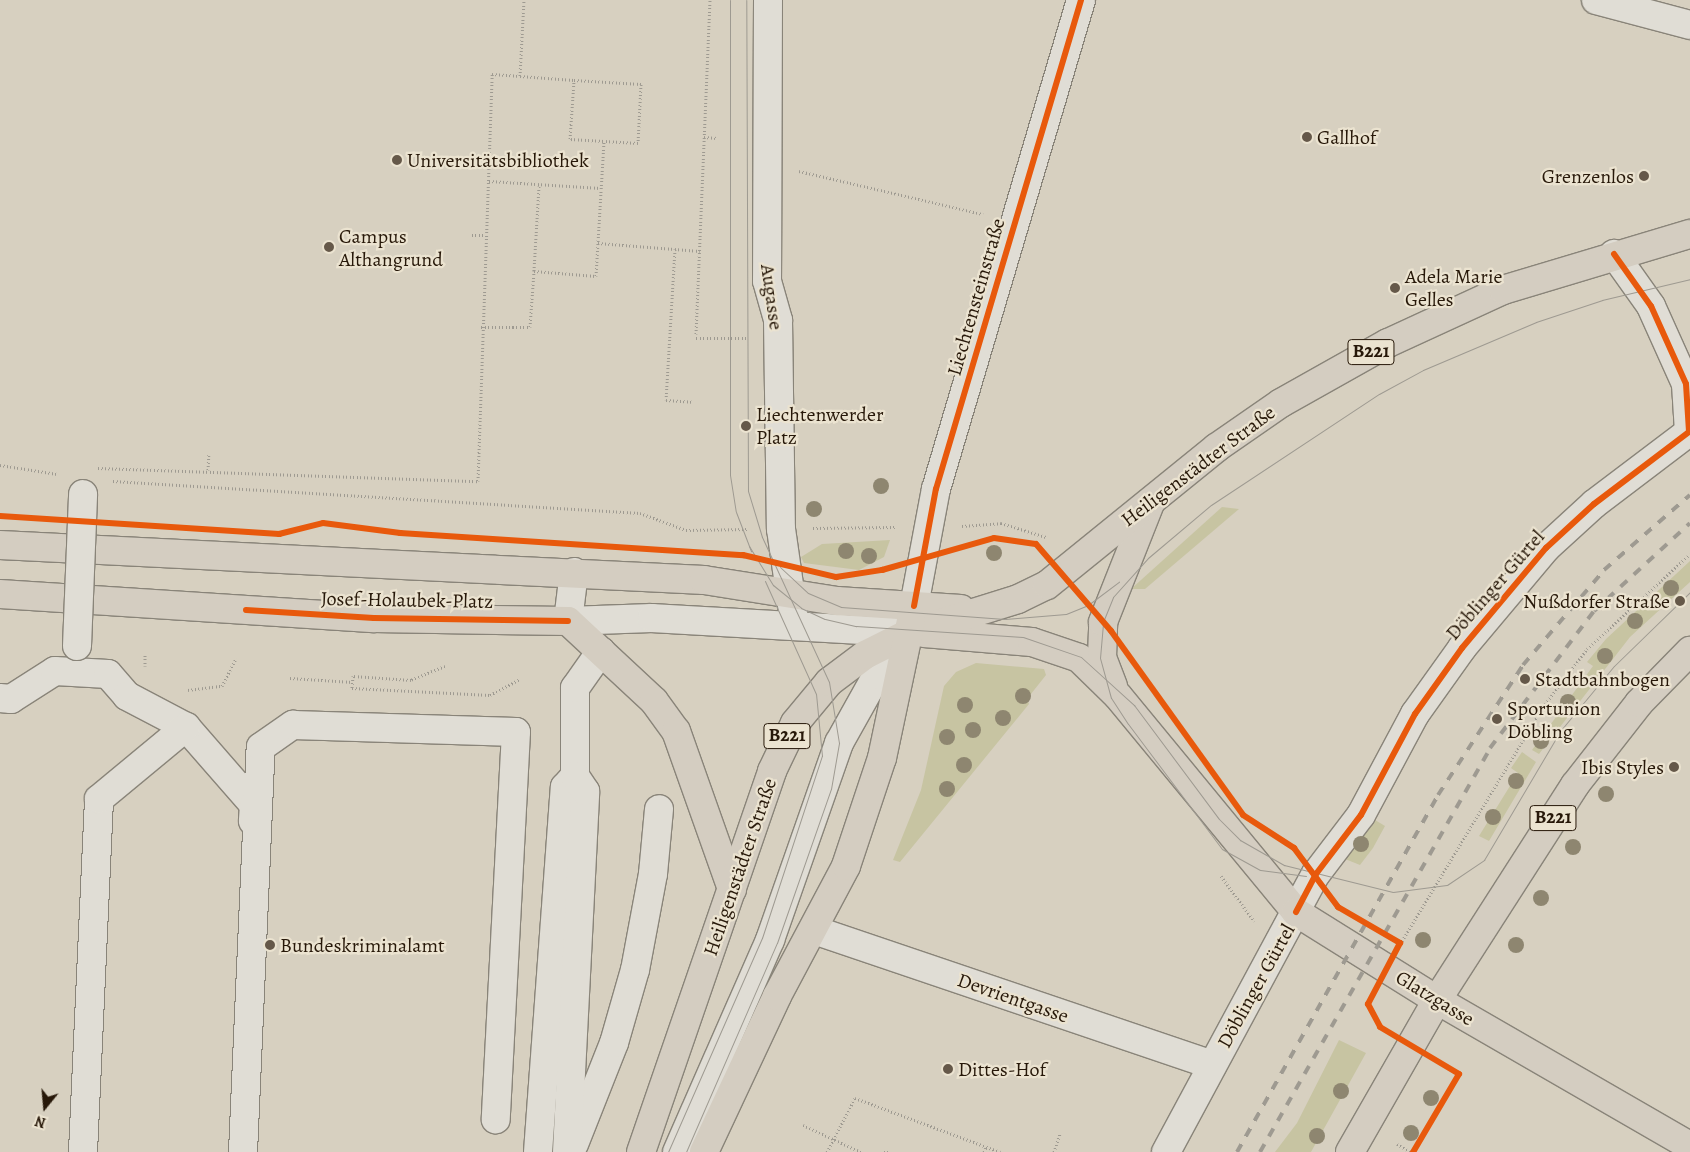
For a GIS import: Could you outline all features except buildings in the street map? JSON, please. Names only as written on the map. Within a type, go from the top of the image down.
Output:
[{"type":"main road","name":"Heiligenstädter Straße","points":[[641,1152],[772,771],[803,710],[853,664],[909,632],[1026,596],[1062,575],[1153,497],[1282,403],[1388,343],[1503,290],[1614,254],[1690,234]]},
{"type":"main road","points":[[1118,696],[1102,658],[1103,622],[1153,497]]},
{"type":"main road","name":"Josef-Holaubek-Platz","points":[[0,545],[574,572],[723,582],[790,594]]},
{"type":"main road","name":"Josef-Holaubek-Platz","points":[[0,594],[374,618],[568,621]]},
{"type":"main road","points":[[790,594],[914,606],[980,610]]},
{"type":"main road","points":[[704,1152],[777,996],[814,930],[846,866],[871,798],[914,606]]},
{"type":"main road","points":[[568,621],[654,700],[676,731],[732,889]]},
{"type":"main road","points":[[909,632],[1047,646],[1079,658],[1118,696]]},
{"type":"main road","name":"B221","points":[[1350,1152],[1437,1000],[1595,756],[1690,651]]},
{"type":"main road","name":"Glatzgasse","points":[[1118,696],[1296,912],[1437,1000],[1690,1146]]},
{"type":"street","name":"Augasse","points":[[768,0],[767,281],[778,320],[781,529],[795,626]]},
{"type":"street","name":"Liechtensteinstraße","points":[[914,606],[936,489],[1081,0]]},
{"type":"street","points":[[1596,0],[1690,24]]},
{"type":"street","name":"Döblinger Gürtel","points":[[1166,1152],[1316,874],[1361,815],[1415,714],[1462,648],[1546,548],[1594,504],[1689,432],[1682,376],[1651,306],[1614,254]]},
{"type":"street","points":[[77,659],[83,487]]},
{"type":"street","points":[[574,572],[568,621],[652,618],[909,632]]},
{"type":"street","points":[[677,1152],[770,940],[839,743],[877,675],[909,632]]},
{"type":"street","points":[[568,1152],[585,791],[574,776],[575,688],[601,651]]},
{"type":"street","points":[[6,698],[77,659]]},
{"type":"street","points":[[77,659],[108,674],[127,696],[186,728],[254,805],[237,1152]]},
{"type":"street","points":[[243,1152],[261,747],[293,725],[516,732],[496,1119]]},
{"type":"street","points":[[82,1152],[99,799],[186,728]]},
{"type":"street","points":[[538,1152],[565,787],[574,776]]},
{"type":"street","points":[[568,1152],[614,1043],[635,970],[653,874],[659,809]]},
{"type":"street","name":"Devrientgasse","points":[[814,930],[1212,1065]]},
{"type":"path","points":[[520,76],[524,0]]},
{"type":"path","points":[[710,0],[696,336],[754,338]]},
{"type":"path","points":[[83,487],[102,465],[478,481],[481,327],[489,181],[492,74],[641,84],[638,143],[570,139],[574,80]]},
{"type":"path","points":[[704,137],[717,138]]},
{"type":"path","points":[[534,271],[596,276],[604,141]]},
{"type":"path","points":[[766,163],[1015,221]]},
{"type":"path","points":[[489,181],[539,186],[601,188]]},
{"type":"path","points":[[481,327],[530,327],[539,186]]},
{"type":"path","points":[[472,235],[486,235]]},
{"type":"path","points":[[598,243],[700,251]]},
{"type":"path","points":[[675,249],[666,400],[692,402]]},
{"type":"path","points":[[208,453],[208,470]]},
{"type":"path","points":[[0,465],[83,487],[640,512],[686,530],[726,530]]},
{"type":"path","points":[[962,526],[1001,523],[1046,537]]},
{"type":"path","points":[[781,529],[895,527]]},
{"type":"path","points":[[1016,538],[1036,544],[1062,575]]},
{"type":"path","points":[[1387,969],[1400,943],[1411,932],[1543,706],[1587,649],[1690,554]]},
{"type":"path","points":[[189,690],[222,686],[236,658]]},
{"type":"path","points":[[445,666],[411,680],[353,676],[352,688],[490,695],[520,679]]},
{"type":"path","points":[[290,678],[353,682]]},
{"type":"path","points":[[1392,939],[1400,943]]},
{"type":"path","points":[[827,1152],[855,1098],[1000,1152]]},
{"type":"path","points":[[803,1125],[861,1152]]},
{"type":"path","points":[[1054,1152],[1060,1133]]},
{"type":"path","points":[[1397,1144],[1412,1152],[1418,1144]]},
{"type":"path","points":[[984,1152],[986,1148]]},
{"type":"path","points":[[884,1152],[890,1152]]},
{"type":"shaded area","points":[[1222,507],[1239,509],[1145,589],[1131,589]]},
{"type":"shaded area","points":[[890,540],[884,557],[859,570],[804,563],[801,557],[822,544]]},
{"type":"shaded area","points":[[1690,561],[1690,582],[1630,637],[1539,754],[1532,750],[1593,666],[1587,662],[1606,639]]},
{"type":"shaded area","points":[[976,663],[1044,669],[1046,675],[1027,699],[1029,704],[900,862],[893,860],[921,790],[944,686],[956,672]]},
{"type":"shaded area","points":[[1522,752],[1536,762],[1489,841],[1479,836],[1518,773],[1511,768]]},
{"type":"shaded area","points":[[1375,820],[1385,826],[1373,848],[1360,865],[1345,859]]},
{"type":"shaded area","points":[[1339,1040],[1366,1053],[1311,1152],[1275,1152],[1297,1123]]},
{"type":"tram line","points":[[730,0],[730,475],[736,512],[751,551]]},
{"type":"tram line","points":[[686,1152],[777,943],[831,789],[839,743],[829,682],[762,537],[748,491],[746,0]]},
{"type":"tram line","points":[[1306,876],[1260,870],[1222,849],[1128,724],[1111,698],[1100,658],[1103,622],[1113,597],[1148,558],[1211,505],[1379,394],[1423,370],[1536,322],[1602,300],[1690,279]]},
{"type":"tram line","points":[[749,546],[773,585],[801,608],[825,619],[856,626],[1023,637],[1081,657],[1134,705],[1219,819],[1240,840],[1284,865],[1393,892],[1447,885],[1484,860],[1561,730],[1614,666],[1690,592]]},
{"type":"tram line","points":[[780,567],[808,593],[841,607],[1005,619],[1066,614],[1088,605],[1119,582]]},
{"type":"tram line","points":[[668,1152],[762,938],[822,756],[816,694],[765,581]]},
{"type":"railway","points":[[1237,1152],[1438,795],[1523,665],[1604,570],[1690,495]]},
{"type":"railway","points":[[1260,1152],[1490,748],[1594,611],[1690,523]]},
{"type":"cycle path","points":[[914,606],[936,489],[1081,0]]},
{"type":"cycle path","points":[[1614,254],[1651,306],[1686,384],[1689,432]]},
{"type":"cycle path","points":[[1296,912],[1316,874],[1361,815],[1415,714],[1462,648],[1546,548],[1594,504],[1690,431]]},
{"type":"cycle path","points":[[0,516],[279,534],[323,523],[400,533],[743,555],[836,577],[882,570],[994,538],[1036,544],[1111,631],[1243,815],[1294,848],[1338,907],[1400,943],[1368,1004],[1380,1027],[1459,1074],[1413,1152]]},
{"type":"cycle path","points":[[246,610],[374,618],[568,621]]},
{"type":"place","name":"Gallhof","points":[[1307,137]]},
{"type":"place","name":"Universitätsbibliothek","points":[[397,160]]},
{"type":"place","name":"Grenzenlos","points":[[1644,176]]},
{"type":"place","name":"Campus Althangrund","points":[[329,247]]},
{"type":"place","name":"Adela Marie Gelles","points":[[1395,288]]},
{"type":"place","name":"Liechtenwerder Platz","points":[[746,426]]},
{"type":"place","name":"Nußdorfer Straße","points":[[1680,601]]},
{"type":"place","name":"Stadtbahnbogen","points":[[1525,679]]},
{"type":"place","name":"Sportunion Döbling","points":[[1497,719]]},
{"type":"place","name":"Ibis Styles","points":[[1674,767]]},
{"type":"place","name":"Bundeskriminalamt","points":[[270,945]]},
{"type":"place","name":"Dittes-Hof","points":[[948,1069]]}]
